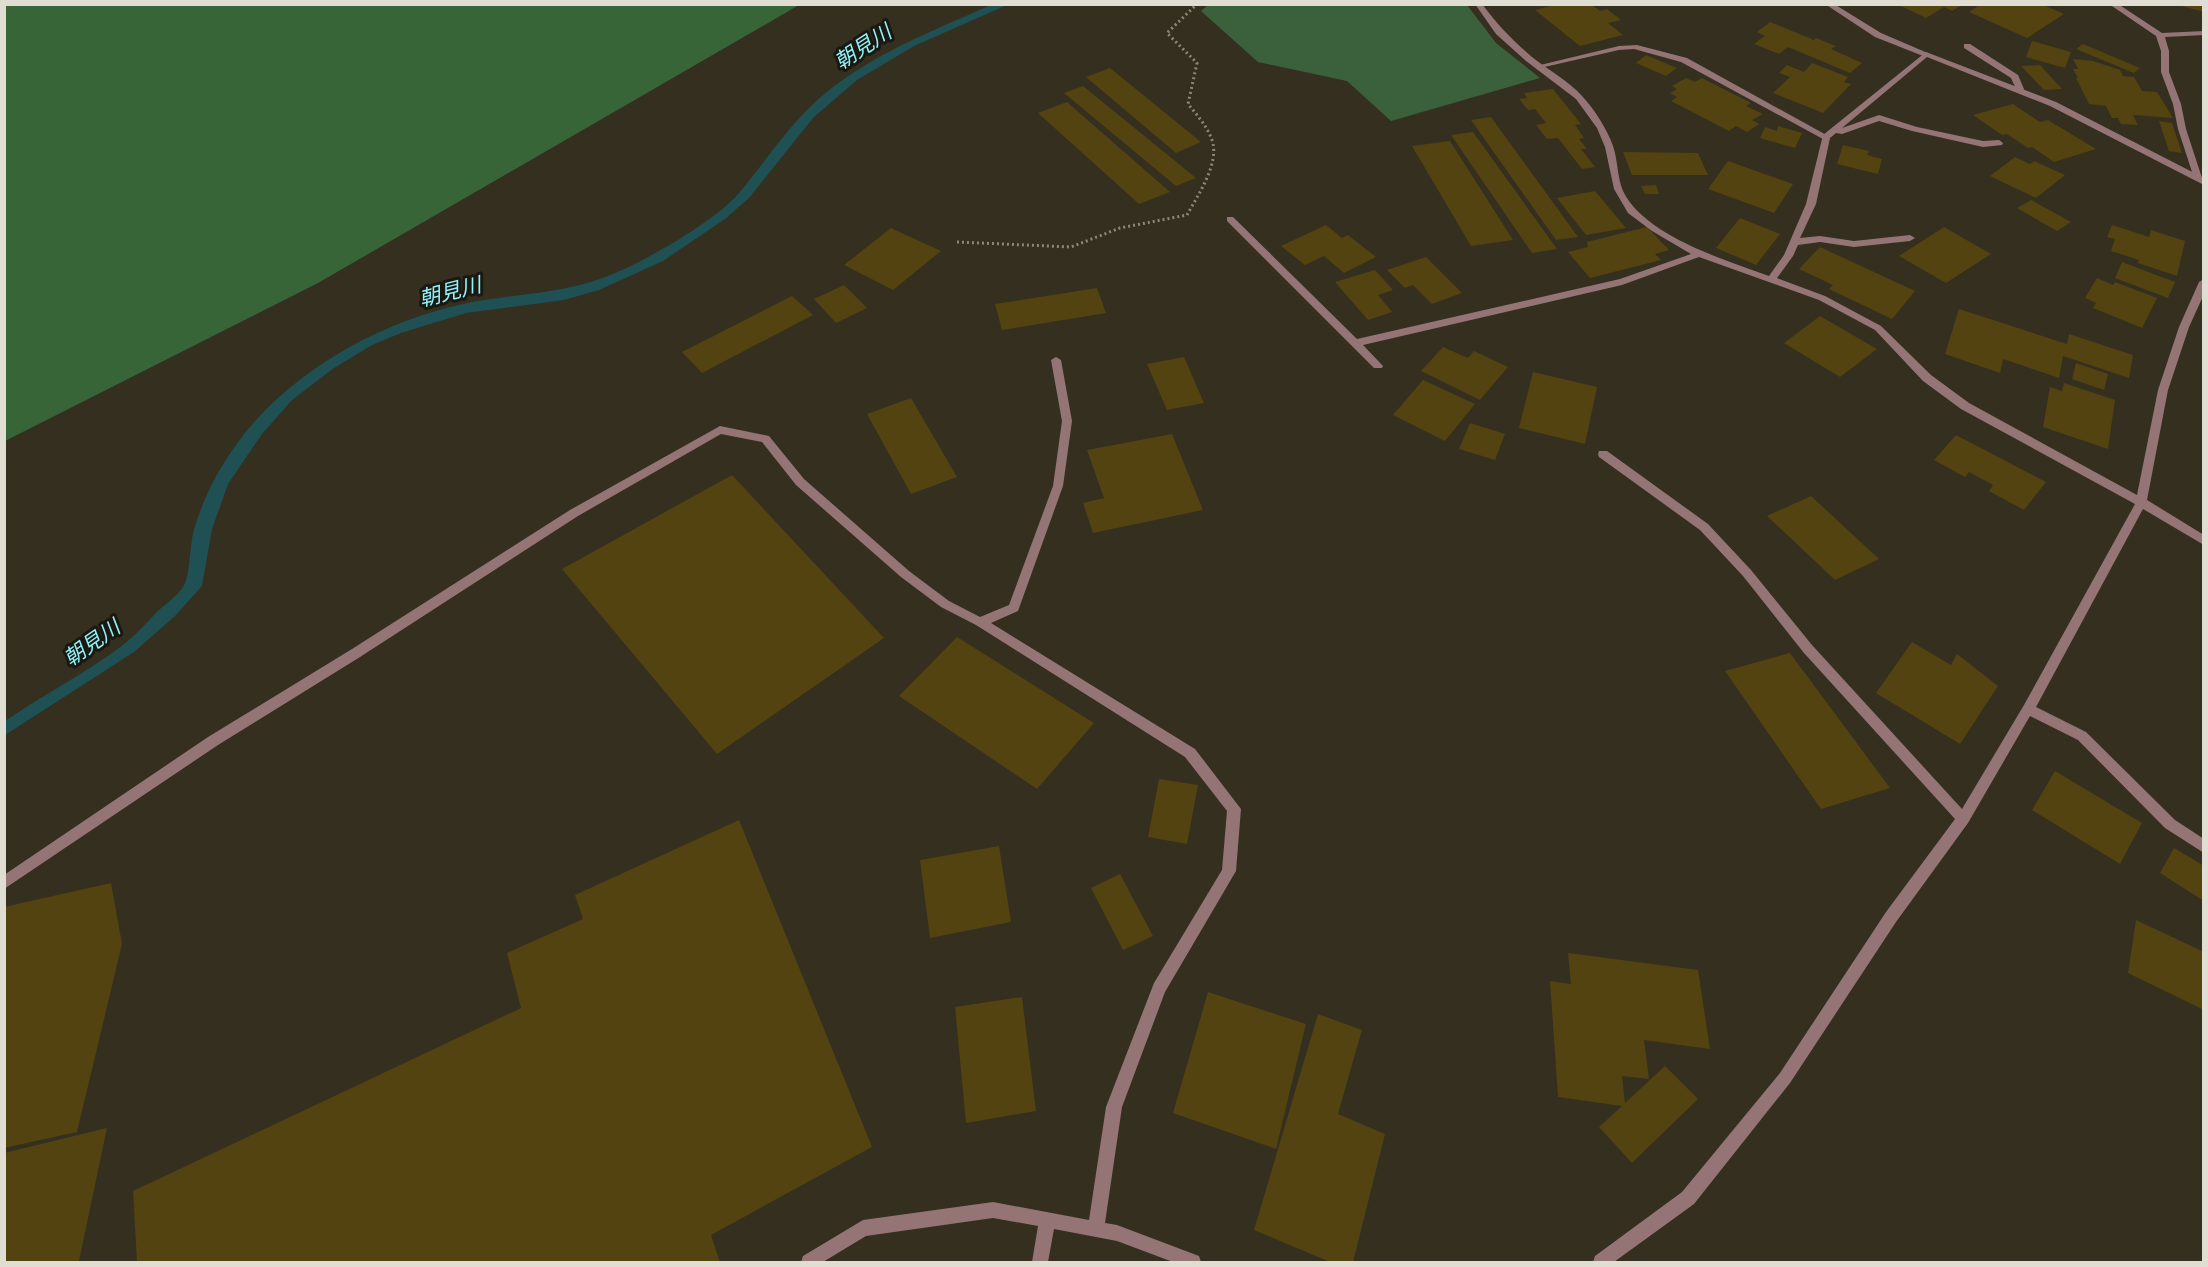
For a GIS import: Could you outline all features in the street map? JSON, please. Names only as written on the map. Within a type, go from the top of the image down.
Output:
[{"type":"street","points":[[1478,4],[1499,32],[1580,97],[1601,128],[1609,147],[1618,189],[1630,211],[1655,230],[1699,254],[1822,298],[1878,327],[1927,378],[1965,406],[2141,502],[2204,541]]},
{"type":"street","points":[[1828,4],[1878,35],[2020,89],[2201,180]]},
{"type":"street","points":[[2112,4],[2160,35],[2204,33]]},
{"type":"street","points":[[2160,35],[2165,51],[2165,72],[2177,104],[2182,129],[2201,180]]},
{"type":"street","points":[[1966,46],[2016,77],[2020,89]]},
{"type":"street","points":[[1540,66],[1618,48],[1634,47],[1684,60],[1826,137]]},
{"type":"street","points":[[1771,280],[1788,256],[1810,204],[1826,137],[1926,54]]},
{"type":"street","points":[[1826,137],[1859,123],[1879,118],[1915,129],[1974,142],[1999,143]]},
{"type":"street","points":[[1230,219],[1378,366]]},
{"type":"street","points":[[1794,242],[1820,239],[1863,244],[1890,238],[1910,238]]},
{"type":"street","points":[[1355,344],[1622,282],[1699,254]]},
{"type":"street","points":[[1601,1263],[1688,1198],[1785,1078],[1891,917],[1963,819],[2028,708],[2141,502],[2163,390],[2184,327],[2204,282]]},
{"type":"street","points":[[981,622],[1014,608],[1058,486],[1067,421],[1056,360]]},
{"type":"street","points":[[4,883],[213,741],[356,653],[574,513],[720,430],[765,439],[800,482],[905,574],[945,604],[981,622],[1190,753],[1234,809],[1229,871],[1159,988],[1114,1107],[1096,1229]]},
{"type":"street","points":[[1603,454],[1704,527],[1747,573],[1863,711],[1963,819]]},
{"type":"street","points":[[2028,708],[2082,736],[2170,824],[2204,847]]},
{"type":"street","points":[[810,1263],[863,1228],[993,1210],[1117,1233],[1193,1263]]},
{"type":"street","points":[[1040,1263],[1047,1221]]},
{"type":"path","points":[[957,242],[1071,247],[1120,228],[1187,215],[1200,193],[1214,149],[1207,129],[1188,104],[1197,63],[1167,33],[1197,4]]},
{"type":"green space","points":[[5,4],[799,5],[318,283],[5,441]]},
{"type":"green space","points":[[1208,5],[1467,5],[1496,43],[1540,78],[1391,121],[1347,81],[1258,62],[1201,11]]},
{"type":"water","points":[[991,5],[1007,5],[914,46],[857,80],[813,118],[749,198],[725,219],[663,261],[599,290],[564,300],[466,313],[401,333],[372,345],[334,368],[292,400],[262,434],[228,484],[212,529],[202,586],[175,616],[134,652],[5,735],[5,721],[123,645],[181,590],[186,582],[194,530],[217,475],[251,426],[279,397],[302,378],[351,346],[405,321],[462,304],[573,287],[605,277],[651,255],[701,225],[729,203],[799,118],[841,81],[903,44]]},
{"type":"building","points":[[1897,4],[1964,4],[1952,11],[1944,7],[1926,18]]},
{"type":"building","points":[[1981,4],[2041,4],[2064,14],[2027,38],[1969,12]]},
{"type":"building","points":[[2204,4],[2204,12],[2178,5]]},
{"type":"building","points":[[1555,5],[1592,5],[1600,11],[1607,9],[1621,20],[1608,23],[1623,35],[1580,46],[1535,10]]},
{"type":"building","points":[[1770,22],[1814,40],[1816,38],[1836,46],[1831,49],[1862,63],[1850,73],[1788,47],[1779,54],[1754,44],[1765,36],[1757,32]]},
{"type":"building","points":[[2032,41],[2071,52],[2065,68],[2026,57]]},
{"type":"building","points":[[2083,44],[2140,68],[2134,73],[2076,49]]},
{"type":"building","points":[[1646,55],[1677,68],[1666,76],[1636,63]]},
{"type":"building","points":[[2073,59],[2093,61],[2120,70],[2123,76],[2134,77],[2142,91],[2157,92],[2173,118],[2133,115],[2138,125],[2121,124],[2118,118],[2112,118],[2106,106],[2089,104],[2076,78],[2078,78],[2073,69],[2078,69]]},
{"type":"building","points":[[1812,63],[1848,77],[1844,82],[1851,84],[1823,113],[1773,93],[1790,77],[1779,73],[1787,65],[1804,72]]},
{"type":"building","points":[[2040,65],[2062,89],[2044,90],[2021,66]]},
{"type":"building","points":[[1110,68],[1201,142],[1176,153],[1086,77]]},
{"type":"building","points":[[1686,78],[1695,82],[1702,78],[1751,103],[1746,106],[1763,114],[1752,120],[1759,124],[1747,132],[1736,126],[1729,131],[1671,101],[1677,97],[1670,93],[1677,89],[1672,86]]},
{"type":"building","points":[[1083,86],[1196,178],[1176,186],[1064,93]]},
{"type":"building","points":[[1553,89],[1581,124],[1575,125],[1584,138],[1579,139],[1587,149],[1581,149],[1595,167],[1582,169],[1558,138],[1547,139],[1536,125],[1546,123],[1535,109],[1528,110],[1519,99],[1527,98],[1524,93]]},
{"type":"building","points":[[1067,102],[1170,192],[1139,204],[1038,113]]},
{"type":"building","points":[[2013,104],[2040,122],[2048,120],[2096,149],[2054,162],[2007,134],[2002,135],[1973,115]]},
{"type":"building","points":[[1491,117],[1578,237],[1556,240],[1471,120]]},
{"type":"building","points":[[2159,121],[2172,123],[2182,153],[2169,151]]},
{"type":"building","points":[[1778,126],[1802,133],[1795,148],[1760,138],[1765,127],[1777,131]]},
{"type":"building","points":[[1473,132],[1557,249],[1532,253],[1451,135]]},
{"type":"building","points":[[1450,141],[1513,240],[1471,246],[1412,146]]},
{"type":"building","points":[[1843,145],[1869,151],[1867,155],[1882,159],[1878,174],[1837,164]]},
{"type":"building","points":[[1623,152],[1698,153],[1708,175],[1632,175]]},
{"type":"building","points":[[2015,157],[2030,164],[2034,161],[2065,175],[2036,198],[1990,176]]},
{"type":"building","points":[[1728,161],[1793,184],[1774,213],[1708,189]]},
{"type":"building","points":[[1656,185],[1659,194],[1645,194],[1641,186]]},
{"type":"building","points":[[1595,191],[1626,228],[1586,235],[1557,198]]},
{"type":"building","points":[[2031,200],[2071,222],[2057,231],[2017,208]]},
{"type":"building","points":[[1740,218],[1780,234],[1756,265],[1716,248]]},
{"type":"building","points":[[1326,225],[1342,238],[1348,235],[1376,257],[1344,273],[1324,256],[1305,265],[1281,246]]},
{"type":"building","points":[[2112,225],[2149,237],[2151,230],[2185,241],[2177,276],[2111,251],[2115,239],[2107,237]]},
{"type":"building","points":[[1647,227],[1669,250],[1655,254],[1661,260],[1590,278],[1568,252],[1588,247],[1587,242]]},
{"type":"building","points":[[1944,227],[1991,254],[1946,283],[1899,256]]},
{"type":"building","points":[[891,228],[941,251],[893,290],[844,265]]},
{"type":"building","points":[[1820,247],[1915,291],[1892,319],[1829,289],[1833,285],[1799,269]]},
{"type":"building","points":[[1426,257],[1462,293],[1432,304],[1413,285],[1405,288],[1387,270]]},
{"type":"building","points":[[2122,262],[2175,282],[2168,298],[2115,278]]},
{"type":"building","points":[[1375,270],[1393,290],[1378,295],[1392,312],[1368,320],[1335,282]]},
{"type":"building","points":[[2097,278],[2113,285],[2115,282],[2157,298],[2142,328],[2093,308],[2096,303],[2085,298]]},
{"type":"building","points":[[844,285],[867,308],[836,323],[814,299]]},
{"type":"building","points":[[1097,288],[1106,313],[1002,330],[995,304]]},
{"type":"building","points":[[792,296],[813,315],[702,373],[682,352]]},
{"type":"building","points":[[1959,309],[2067,344],[2069,334],[2133,355],[2129,378],[2063,356],[2059,378],[2003,359],[2000,373],[1945,354]]},
{"type":"building","points":[[1820,316],[1877,349],[1840,377],[1784,343]]},
{"type":"building","points":[[1443,347],[1468,358],[1474,351],[1508,367],[1480,400],[1421,371]]},
{"type":"building","points":[[1184,357],[1204,403],[1167,410],[1147,364]]},
{"type":"building","points":[[2076,363],[2108,374],[2104,390],[2072,379]]},
{"type":"building","points":[[1533,372],[1597,387],[1585,444],[1519,428]]},
{"type":"building","points":[[1423,380],[1475,404],[1445,441],[1393,415]]},
{"type":"building","points":[[2064,383],[2115,400],[2108,449],[2043,427],[2050,387],[2062,391]]},
{"type":"building","points":[[911,398],[957,477],[911,494],[867,414]]},
{"type":"building","points":[[1470,423],[1505,434],[1495,460],[1459,449]]},
{"type":"building","points":[[1172,434],[1203,510],[1093,533],[1083,503],[1104,498],[1087,450]]},
{"type":"building","points":[[1956,435],[2046,482],[2024,510],[1989,491],[1993,485],[1969,472],[1965,477],[1934,460]]},
{"type":"building","points":[[732,475],[884,638],[717,754],[562,569]]},
{"type":"building","points":[[1811,496],[1879,559],[1835,580],[1767,516]]},
{"type":"building","points":[[957,637],[1094,723],[1037,789],[899,696]]},
{"type":"building","points":[[1912,642],[1951,665],[1957,654],[1998,686],[1960,744],[1876,693]]},
{"type":"building","points":[[1790,653],[1890,788],[1821,809],[1725,671]]},
{"type":"building","points":[[2055,771],[2142,823],[2120,864],[2032,810]]},
{"type":"building","points":[[1159,779],[1198,785],[1187,844],[1148,837]]},
{"type":"building","points":[[739,820],[872,1147],[711,1235],[720,1262],[137,1262],[133,1191],[521,1008],[507,953],[583,919],[575,895]]},
{"type":"building","points":[[999,846],[1011,922],[930,938],[920,860]]},
{"type":"building","points":[[2174,848],[2204,866],[2204,901],[2160,873]]},
{"type":"building","points":[[1120,874],[1153,936],[1123,950],[1091,888]]},
{"type":"building","points":[[111,883],[122,944],[77,1132],[4,1148],[4,907]]},
{"type":"building","points":[[2136,920],[2204,952],[2204,1010],[2128,973]]},
{"type":"building","points":[[1568,953],[1698,970],[1710,1049],[1644,1040],[1649,1079],[1622,1076],[1625,1103],[1665,1066],[1698,1099],[1632,1163],[1599,1127],[1622,1106],[1558,1097],[1550,981],[1571,984]]},
{"type":"building","points":[[1208,992],[1306,1024],[1276,1149],[1173,1113]]},
{"type":"building","points":[[1022,997],[1036,1111],[966,1123],[955,1007]]},
{"type":"building","points":[[1318,1014],[1362,1030],[1338,1114],[1385,1134],[1353,1262],[1330,1262],[1254,1230]]},
{"type":"building","points":[[107,1128],[79,1261],[4,1262],[4,1153]]},
{"type":"water label","name":"朝見川","points":[[863,47]]},
{"type":"water label","name":"朝見川","points":[[450,292]]},
{"type":"water label","name":"朝見川","points":[[92,643]]}]
